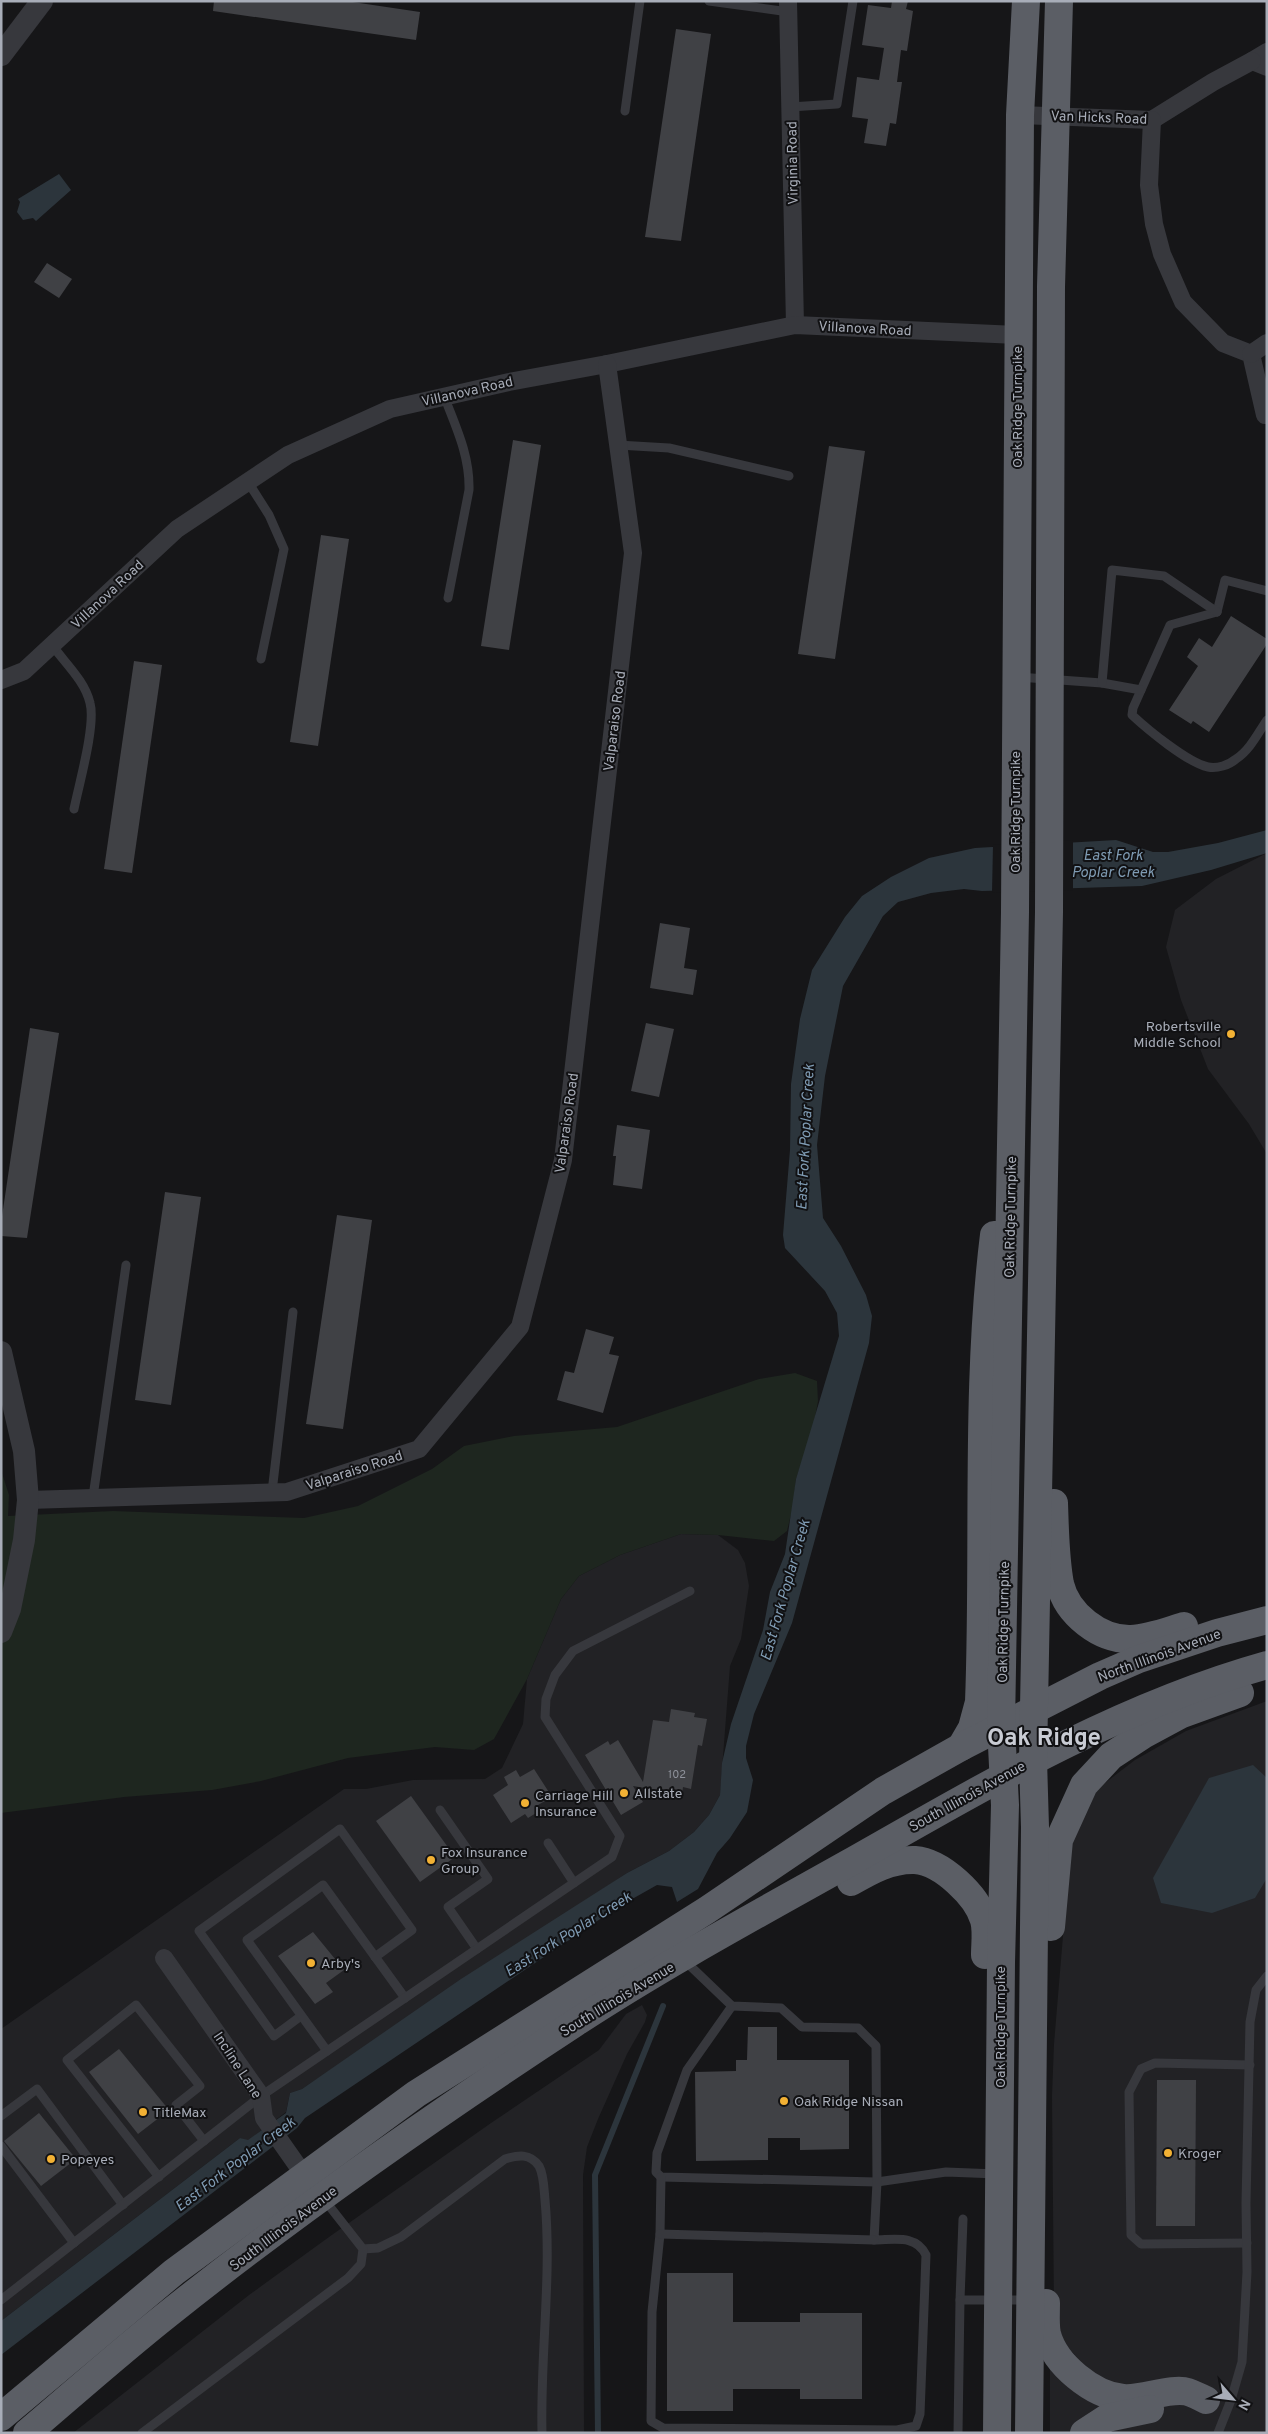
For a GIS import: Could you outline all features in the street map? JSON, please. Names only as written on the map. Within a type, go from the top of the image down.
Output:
[{"type":"highway","name":"Oak Ridge Turnpike","points":[[998,2433],[1003,1776],[1001,1726],[1015,912],[1017,335],[1020,115],[1026,1]]},
{"type":"highway","points":[[1029,2433],[1035,1827],[1033,1760],[1038,1403],[1049,912],[1051,287],[1059,1]]},
{"type":"highway","points":[[961,1747],[972,1728],[979,1702],[987,1291],[1012,1097]]},
{"type":"highway","points":[[1038,1403],[1052,1472],[1056,1557],[1060,1586],[1072,1608],[1089,1625],[1113,1637],[1131,1639],[1204,1620],[1267,1618]]},
{"type":"highway","name":"North Illinois Avenue","points":[[1001,1726],[1100,1676],[1139,1659],[1267,1618]]},
{"type":"highway","name":"South Illinois Avenue","points":[[27,2433],[168,2314],[309,2180],[429,2122],[578,2021],[736,1928],[1003,1776],[1145,1707],[1267,1664]]},
{"type":"highway","points":[[1218,2400],[1187,2391],[1125,2399],[1109,2396],[1080,2378],[1063,2362],[1052,2347],[1047,2334],[1046,2232],[1032,2125],[1046,2014],[1059,1840],[1084,1786],[1111,1756],[1143,1735],[1182,1714],[1267,1681]]},
{"type":"highway","name":"South Illinois Avenue","points":[[1,2417],[174,2272],[309,2180],[416,2094],[707,1910],[883,1791],[1001,1726]]},
{"type":"highway","points":[[736,1928],[795,1913],[879,1866],[916,1860],[939,1870],[960,1884],[975,1900],[985,1922],[985,2014],[1000,2091]]},
{"type":"highway","points":[[1084,2433],[1107,2418],[1124,2413],[1190,2406],[1218,2400]]},
{"type":"street","points":[[1,55],[42,1]]},
{"type":"street","name":"Virginia Road","points":[[788,7],[794,325]]},
{"type":"street","name":"Van Hicks Road","points":[[1020,115],[1152,120],[1213,82],[1262,60]]},
{"type":"street","points":[[1152,120],[1149,185],[1154,224],[1162,254],[1183,302],[1223,343],[1251,354]]},
{"type":"street","name":"Villanova Road","points":[[1,680],[24,671],[177,529],[288,455],[390,409],[509,382],[607,364],[794,325],[1017,335]]},
{"type":"street","points":[[1251,354],[1267,342]]},
{"type":"street","points":[[1251,354],[1266,415]]},
{"type":"street","name":"Valparaiso Road","points":[[28,1500],[287,1492],[419,1449],[520,1327],[563,1160],[633,553],[607,364]]},
{"type":"street","points":[[1,1352],[24,1452],[28,1500],[23,1549],[10,1610],[1,1632]]},
{"type":"street","name":"Incline Lane","points":[[164,1958],[261,2096],[264,2118],[309,2180]]},
{"type":"lane","points":[[625,111],[640,1]]},
{"type":"lane","points":[[709,1],[788,7]]},
{"type":"lane","points":[[790,107],[837,104],[853,1]]},
{"type":"lane","points":[[444,396],[470,472],[469,490],[448,598]]},
{"type":"lane","points":[[618,445],[669,448],[789,476]]},
{"type":"lane","points":[[248,482],[269,515],[284,549],[261,659]]},
{"type":"lane","points":[[1102,683],[1112,570],[1164,576],[1217,612]]},
{"type":"lane","points":[[1217,612],[1225,580],[1267,592]]},
{"type":"lane","points":[[1217,612],[1170,624],[1132,715],[1169,745],[1208,767],[1224,766],[1238,758],[1267,720]]},
{"type":"lane","points":[[52,646],[84,687],[91,704],[90,724],[74,809]]},
{"type":"lane","points":[[1016,676],[1102,683],[1141,690]]},
{"type":"lane","points":[[93,1498],[126,1265]]},
{"type":"lane","points":[[272,1492],[293,1312]]},
{"type":"lane","points":[[1,2300],[261,2096],[612,1857],[620,1836],[545,1717],[546,1699],[555,1675],[573,1650],[690,1591]]},
{"type":"lane","points":[[440,1810],[488,1879],[448,1907],[477,1949]]},
{"type":"lane","points":[[301,2016],[274,2036],[199,1931],[340,1829],[412,1930],[375,1957]]},
{"type":"lane","points":[[548,1843],[574,1883]]},
{"type":"lane","points":[[326,2051],[246,1940],[323,1884],[405,1998]]},
{"type":"lane","points":[[683,1959],[732,2006],[781,2008],[802,2027],[858,2028],[876,2046],[877,2182],[874,2240]]},
{"type":"lane","points":[[1218,2433],[1218,2400],[1242,2362],[1247,2243],[1246,2203],[1250,2022],[1256,1990],[1267,1976]]},
{"type":"lane","points":[[159,2177],[67,2060],[136,2005],[200,2086],[176,2105],[204,2141]]},
{"type":"lane","points":[[732,2006],[687,2070],[657,2152],[656,2172],[661,2177],[877,2182],[946,2172],[1000,2174]]},
{"type":"lane","points":[[1247,2243],[1141,2244],[1131,2235],[1130,2092],[1141,2069],[1155,2063],[1250,2065]]},
{"type":"lane","points":[[1,2116],[36,2089],[123,2205]]},
{"type":"lane","points":[[1,2146],[74,2243]]},
{"type":"lane","points":[[363,2249],[378,2248],[401,2237],[505,2159],[519,2154],[529,2157],[539,2166],[543,2179],[547,2226],[542,2433]]},
{"type":"lane","points":[[660,2234],[914,2241],[921,2245],[926,2255],[920,2414],[916,2426],[897,2430],[663,2428],[651,2421],[652,2312],[660,2234],[661,2177]]},
{"type":"lane","points":[[142,2433],[348,2278],[361,2264],[363,2249],[309,2180]]},
{"type":"lane","points":[[958,2433],[960,2300],[964,2219]]},
{"type":"lane","points":[[960,2300],[1031,2300]]},
{"type":"shaded area","name":"Robertsville Middle School","points":[[1267,853],[1267,1154],[1249,1124],[1208,1069],[1181,1000],[1166,947],[1175,910],[1216,879]]},
{"type":"shaded area","points":[[795,1373],[817,1381],[818,1401],[813,1428],[796,1479],[793,1506],[787,1531],[774,1541],[718,1535],[681,1534],[620,1555],[579,1576],[561,1599],[527,1679],[494,1739],[474,1750],[435,1747],[348,1758],[261,1781],[212,1790],[124,1797],[1,1813],[1,1470],[9,1495],[8,1516],[113,1511],[304,1518],[358,1506],[432,1469],[464,1446],[514,1436],[617,1427],[759,1379]]},
{"type":"shaded area","points":[[681,1534],[718,1535],[738,1550],[745,1563],[749,1586],[741,1639],[730,1666],[720,1795],[709,1815],[694,1832],[669,1851],[627,1873],[302,2089],[290,2093],[286,2112],[248,2141],[240,2138],[1,2321],[1,2029],[344,1789],[366,1789],[413,1780],[485,1779],[502,1768],[523,1724],[527,1679],[561,1599],[579,1576],[620,1555]]},
{"type":"shaded area","points":[[1267,1701],[1267,2433],[1050,2433],[1050,2366],[1075,2355],[1065,2345],[1054,2311],[1052,2096],[1054,2044],[1071,1840],[1090,1798],[1105,1783],[1135,1760],[1186,1731]]},
{"type":"shaded area","points":[[642,2005],[647,2015],[645,2022],[627,2054],[598,2119],[587,2147],[583,2175],[584,2433],[73,2433],[249,2295],[491,2123],[599,2050],[626,2014]]},
{"type":"water","points":[[59,174],[71,190],[36,221],[33,218],[23,220],[17,212],[20,202],[18,199]]},
{"type":"water","name":"East Fork Poplar Creek","points":[[1267,830],[1267,853],[1211,870],[1142,886],[982,891],[964,889],[931,893],[898,902],[883,916],[843,986],[825,1076],[817,1145],[823,1218],[841,1246],[866,1295],[872,1316],[869,1343],[792,1623],[754,1714],[746,1746],[746,1758],[753,1780],[747,1812],[730,1838],[717,1853],[698,1889],[677,1902],[672,1887],[657,1885],[618,1907],[305,2118],[297,2128],[1,2355],[1,2321],[240,2138],[248,2140],[286,2113],[290,2093],[302,2089],[461,1979],[627,1873],[669,1851],[694,1832],[709,1815],[720,1795],[722,1763],[731,1724],[763,1630],[770,1592],[785,1554],[796,1479],[839,1336],[837,1313],[825,1291],[785,1248],[783,1235],[790,1150],[791,1084],[800,1019],[812,970],[845,917],[862,896],[891,877],[929,858],[975,848],[1116,840],[1153,852],[1168,852],[1218,843]]},
{"type":"water","points":[[1253,1765],[1267,1778],[1267,1878],[1255,1898],[1212,1913],[1161,1903],[1153,1878],[1209,1778]]},
{"type":"pier","points":[[1073,840],[1073,890],[992,893],[993,845]]},
{"type":"building","points":[[214,1],[346,1],[420,12],[416,40],[213,11]]},
{"type":"building","points":[[892,1],[908,1],[906,9],[913,11],[907,51],[901,50],[897,82],[902,82],[896,124],[890,123],[886,146],[864,143],[868,119],[852,117],[857,77],[879,80],[884,48],[862,45],[868,5],[891,8]]},
{"type":"building","points":[[676,29],[711,34],[681,241],[645,237]]},
{"type":"building","points":[[47,263],[72,279],[59,298],[34,282]]},
{"type":"building","points":[[513,440],[541,445],[509,650],[481,646]]},
{"type":"building","points":[[829,446],[865,451],[835,659],[798,654]]},
{"type":"building","points":[[321,535],[349,539],[318,746],[290,742]]},
{"type":"building","points":[[1231,616],[1267,639],[1267,644],[1209,732],[1193,721],[1191,724],[1169,710],[1198,666],[1187,657],[1199,638],[1212,647]]},
{"type":"building","points":[[134,661],[162,665],[132,873],[104,869]]},
{"type":"building","points":[[660,923],[690,928],[684,968],[697,970],[693,995],[650,988]]},
{"type":"building","points":[[646,1023],[674,1029],[659,1097],[631,1091]]},
{"type":"building","points":[[30,1028],[59,1033],[27,1238],[1,1236],[1,1223]]},
{"type":"building","points":[[617,1125],[650,1130],[642,1189],[613,1185],[616,1156],[613,1156]]},
{"type":"building","points":[[165,1192],[201,1197],[171,1405],[135,1400]]},
{"type":"building","points":[[337,1215],[372,1220],[343,1429],[306,1424]]},
{"type":"building","points":[[586,1329],[614,1337],[609,1354],[619,1356],[603,1413],[557,1400],[565,1371],[574,1373]]},
{"type":"building","points":[[671,1709],[695,1713],[694,1717],[707,1719],[702,1746],[698,1745],[691,1789],[683,1787],[682,1794],[633,1786],[643,1802],[621,1815],[585,1755],[608,1741],[610,1745],[618,1740],[643,1782],[653,1720],[669,1722]]},
{"type":"building","points":[[534,1769],[552,1797],[538,1805],[541,1810],[528,1818],[525,1814],[511,1823],[493,1795],[508,1785],[504,1777],[516,1770],[520,1777]]},
{"type":"building","points":[[411,1796],[455,1857],[420,1882],[376,1821]]},
{"type":"building","name":"Arby's","points":[[313,1932],[344,1970],[326,1983],[333,1992],[315,2004],[278,1956]]},
{"type":"building","points":[[748,2027],[777,2027],[777,2060],[849,2060],[849,2149],[800,2150],[800,2138],[768,2138],[768,2160],[696,2161],[695,2072],[736,2071],[736,2060],[747,2060]]},
{"type":"building","points":[[119,2049],[169,2110],[138,2134],[89,2072]]},
{"type":"building","name":"Kroger","points":[[1157,2080],[1196,2080],[1195,2226],[1156,2226]]},
{"type":"building","points":[[39,2113],[76,2159],[41,2186],[4,2141]]},
{"type":"building","points":[[667,2273],[733,2273],[733,2322],[800,2322],[800,2313],[862,2313],[862,2399],[800,2399],[800,2389],[733,2389],[733,2411],[667,2411]]},
{"type":"waterway","points":[[598,2433],[595,2175],[663,2006]]},
{"type":"place","name":"Robertsville Middle School","points":[[1231,1034]]},
{"type":"place","name":"Allstate","points":[[624,1793]]},
{"type":"place","name":"Carriage Hill Insurance","points":[[525,1803]]},
{"type":"place","name":"Fox Insurance Group","points":[[431,1860]]},
{"type":"place","name":"Arby's","points":[[311,1963]]},
{"type":"place","name":"Oak Ridge Nissan","points":[[784,2101]]},
{"type":"place","name":"TitleMax","points":[[143,2112]]},
{"type":"place","name":"Kroger","points":[[1168,2153]]},
{"type":"place","name":"Popeyes","points":[[51,2159]]},
{"type":"district","name":"Oak Ridge","points":[[1044,1737]]}]
